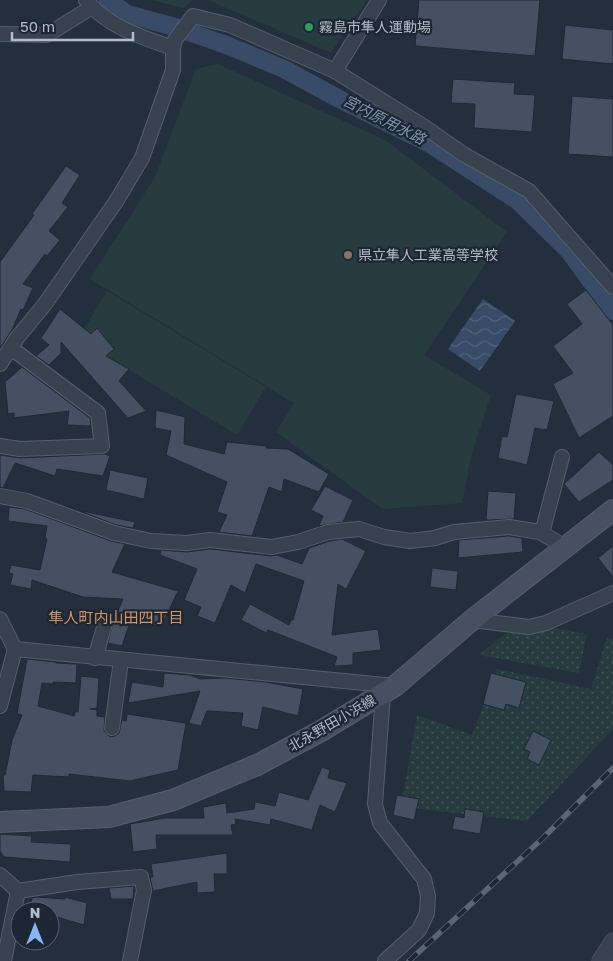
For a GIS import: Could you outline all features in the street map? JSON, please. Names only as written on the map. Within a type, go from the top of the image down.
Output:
[{"type":"main road","name":"北永野田小浜線","points":[[0,822],[109,817],[173,800],[257,765],[321,731],[388,690],[472,620],[613,510]]},
{"type":"street","points":[[336,71],[379,0]]},
{"type":"street","points":[[0,34],[47,35],[89,4],[116,26],[173,48]]},
{"type":"street","points":[[0,364],[10,348],[45,304],[117,200],[142,158],[173,70],[175,40],[193,16],[230,26],[336,71],[426,128],[463,154],[528,191],[613,287]]},
{"type":"street","points":[[0,446],[20,449],[102,446],[98,413],[10,348]]},
{"type":"street","points":[[542,534],[562,457]]},
{"type":"street","points":[[0,496],[27,501],[114,534],[151,541],[187,543],[210,540],[272,547],[298,542],[328,532],[359,529],[384,537],[410,540],[434,538],[454,532],[509,527],[542,534],[565,547]]},
{"type":"street","points":[[472,620],[529,627],[546,623],[613,593]]},
{"type":"street","points":[[0,619],[15,649],[0,706]]},
{"type":"street","points":[[95,658],[105,624]]},
{"type":"street","points":[[15,649],[388,690],[375,804],[380,823],[424,879],[428,896],[427,913],[419,930],[385,961]]},
{"type":"street","points":[[112,728],[121,660]]},
{"type":"street","points":[[0,874],[18,891]]},
{"type":"street","points":[[18,891],[77,882],[141,877],[144,890],[130,961]]},
{"type":"street","points":[[4,961],[18,891]]},
{"type":"street","points":[[601,961],[613,942]]},
{"type":"green space","points":[[152,0],[194,0],[183,8]]},
{"type":"green space","name":"霧島市隼人運動場","points":[[208,0],[367,0],[331,53]]},
{"type":"green space","points":[[218,64],[385,140],[507,232],[424,355],[491,395],[472,453],[462,503],[382,509],[276,432],[294,403],[90,279],[155,177],[196,69]]},
{"type":"green space","points":[[107,291],[266,387],[237,435],[78,339]]},
{"type":"green space","points":[[520,622],[587,634],[579,673],[479,655]]},
{"type":"green space","points":[[607,638],[613,639],[613,729],[527,821],[401,807],[417,715],[472,735],[497,669],[591,689]]},
{"type":"water","points":[[483,299],[515,321],[480,371],[448,349]]},
{"type":"building","points":[[419,0],[540,0],[535,56],[415,46]]},
{"type":"building","points":[[565,25],[613,30],[613,64],[562,59]]},
{"type":"building","points":[[453,79],[515,83],[514,94],[535,95],[532,132],[474,128],[475,104],[451,103]]},
{"type":"building","points":[[572,96],[613,99],[613,157],[568,154]]},
{"type":"building","points":[[66,166],[80,175],[62,203],[68,207],[49,231],[60,240],[47,256],[45,254],[23,284],[33,288],[12,330],[0,348],[0,262]]},
{"type":"building","points":[[586,290],[613,325],[613,416],[579,438],[553,384],[573,373],[553,346],[582,324],[567,304]]},
{"type":"building","points":[[60,309],[91,334],[97,328],[114,349],[106,356],[129,369],[119,381],[146,411],[128,418],[61,342],[61,355],[49,365],[36,356],[49,345],[41,338]]},
{"type":"building","points":[[22,367],[90,418],[91,426],[67,425],[69,411],[14,418],[14,413],[8,414],[5,382]]},
{"type":"building","points":[[516,394],[554,401],[547,430],[535,428],[527,465],[498,458],[502,436],[507,437]]},
{"type":"building","points":[[156,410],[185,417],[184,444],[224,454],[227,442],[267,446],[266,448],[288,449],[329,474],[319,492],[284,479],[282,492],[269,487],[252,536],[219,532],[227,515],[217,512],[227,482],[166,455],[171,431],[155,428]]},
{"type":"building","points":[[599,452],[613,465],[613,480],[579,502],[564,484]]},
{"type":"building","points":[[105,454],[110,456],[103,476],[57,469],[55,476],[15,463],[3,488],[0,487],[0,455],[20,458]]},
{"type":"building","points":[[110,470],[148,478],[144,499],[106,490]]},
{"type":"building","points":[[325,486],[353,500],[343,522],[319,526],[323,516],[311,510]]},
{"type":"building","points":[[488,491],[516,493],[514,519],[486,520]]},
{"type":"building","points":[[9,507],[25,509],[111,541],[125,544],[112,572],[178,591],[161,627],[131,619],[122,646],[108,643],[113,622],[123,599],[83,597],[32,580],[31,589],[10,585],[13,574],[9,573],[11,565],[40,570],[47,539],[45,538],[47,526],[8,521]]},
{"type":"building","points":[[78,510],[135,522],[133,528],[116,525]]},
{"type":"building","points":[[509,536],[522,538],[523,552],[458,558],[459,540]]},
{"type":"building","points":[[342,539],[366,551],[346,589],[338,584],[332,635],[378,629],[381,650],[353,653],[353,665],[334,666],[337,657],[268,630],[266,633],[241,620],[250,604],[289,625],[291,620],[293,620],[304,581],[256,564],[245,593],[231,585],[215,623],[197,616],[201,607],[184,600],[197,569],[160,555],[161,550],[187,552],[210,549],[271,556],[277,555],[302,564],[309,548]]},
{"type":"building","points":[[613,546],[613,577],[598,558]]},
{"type":"building","points":[[432,568],[458,571],[456,590],[430,587]]},
{"type":"building","points":[[27,659],[77,664],[76,683],[42,683],[38,706],[74,716],[75,712],[78,712],[81,676],[99,678],[97,708],[90,709],[97,710],[97,716],[105,717],[104,731],[110,737],[119,733],[122,720],[126,721],[127,714],[186,723],[178,770],[130,781],[69,774],[69,777],[33,775],[31,792],[4,791],[3,775],[5,775],[12,740],[22,715],[17,714]]},
{"type":"building","points":[[164,673],[190,675],[200,679],[224,678],[266,682],[303,689],[298,716],[263,707],[258,730],[241,726],[243,713],[207,711],[201,726],[189,723],[200,691],[128,703],[132,682],[163,687]]},
{"type":"building","points":[[491,673],[526,682],[519,708],[506,704],[504,710],[483,704]]},
{"type":"building","points":[[533,731],[551,740],[539,765],[527,759],[530,752],[524,749]]},
{"type":"building","points":[[322,767],[330,770],[328,778],[347,783],[335,812],[320,805],[312,830],[271,819],[270,825],[235,819],[236,824],[231,825],[233,835],[156,835],[157,849],[133,852],[130,824],[165,818],[204,818],[203,807],[226,803],[227,813],[254,809],[255,802],[275,806],[279,792],[308,800]]},
{"type":"building","points":[[397,795],[419,799],[414,820],[393,815]]},
{"type":"building","points":[[465,809],[484,812],[480,834],[452,829],[455,816],[464,818]]},
{"type":"building","points":[[0,834],[32,836],[31,842],[71,844],[70,862],[4,857],[0,851]]},
{"type":"building","points":[[227,853],[227,874],[214,874],[215,892],[197,893],[197,882],[153,891],[150,877],[153,877],[151,864]]},
{"type":"building","points":[[134,886],[133,899],[111,899],[109,888]]},
{"type":"building","points":[[65,897],[87,903],[84,925],[60,918],[60,901],[31,901],[32,898],[65,899]]},
{"type":"waterway","name":"宮内原用水路","points":[[108,0],[127,14],[175,27],[229,46],[284,69],[343,101],[430,144],[518,201],[568,250],[613,311]]},
{"type":"railway","points":[[409,961],[543,838],[613,768]]},
{"type":"place","name":"霧島市隼人運動場","points":[[309,27]]},
{"type":"place","name":"県立隼人工業高等学校","points":[[348,255]]},
{"type":"district","name":"隼人町内山田四丁目","points":[[116,618]]}]
